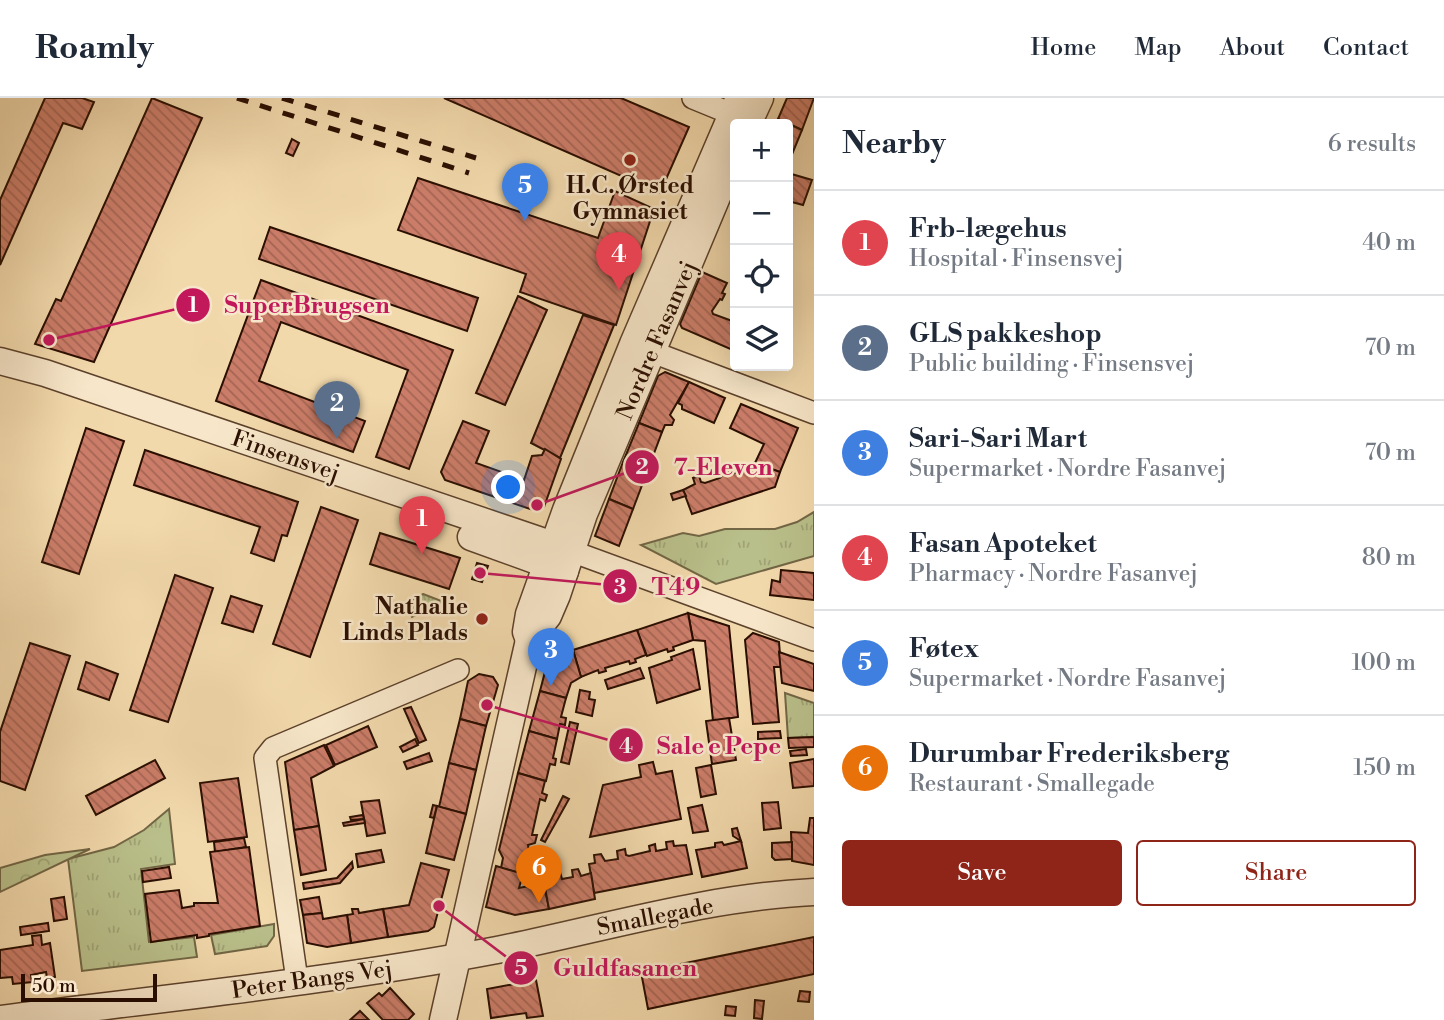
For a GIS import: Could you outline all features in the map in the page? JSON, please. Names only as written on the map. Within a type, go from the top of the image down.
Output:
[{"type":"street","points":[[694,98],[746,111]]},
{"type":"street","name":"Nordre Fasanvej","points":[[443,1020],[529,640],[548,616],[559,557],[584,514],[642,348],[746,111]]},
{"type":"street","name":"Nordre Fasanvej","points":[[642,348],[730,164]]},
{"type":"street","points":[[642,348],[814,412]]},
{"type":"street","name":"Finsensvej","points":[[7,371],[46,373],[172,424],[559,557]]},
{"type":"street","points":[[559,557],[814,640]]},
{"type":"street","points":[[297,981],[265,758],[272,748],[458,670]]},
{"type":"street","name":"Smallegade","points":[[457,957],[706,906],[814,892]]},
{"type":"street","name":"Peter Bangs Vej","points":[[0,1019],[297,981],[457,957]]},
{"type":"green space","points":[[814,512],[814,556],[716,584],[641,545],[683,533],[699,536],[725,529],[775,529],[797,522]]},
{"type":"green space","points":[[423,594],[444,602],[412,617],[406,603]]},
{"type":"green space","points":[[785,693],[814,703],[814,737],[788,738]]},
{"type":"green space","points":[[169,809],[175,864],[141,869],[149,942],[194,937],[197,957],[82,971],[68,859],[114,847],[144,830]]},
{"type":"green space","points":[[90,849],[0,892],[0,868],[45,855]]},
{"type":"green space","points":[[274,924],[274,936],[267,946],[215,954],[211,935]]},
{"type":"building","points":[[45,98],[82,98],[94,102],[82,129],[63,123],[0,265],[0,200]]},
{"type":"building","points":[[152,98],[202,118],[94,362],[35,344],[56,299],[61,301]]},
{"type":"building","name":"H.C. Ørsted Gymnasiet","points":[[444,98],[621,98],[689,127],[660,193]]},
{"type":"building","points":[[787,98],[814,98],[802,130],[793,126],[793,119],[778,119]]},
{"type":"building","points":[[793,126],[802,130],[793,152]]},
{"type":"building","points":[[292,139],[299,143],[293,156],[286,153]]},
{"type":"building","points":[[793,174],[812,180],[803,205],[793,202]]},
{"type":"building","points":[[418,178],[598,238],[615,191],[654,209],[616,325],[520,292],[526,274],[398,230]]},
{"type":"building","points":[[270,227],[478,298],[467,331],[259,259]]},
{"type":"building","points":[[702,272],[727,283],[722,300],[720,299],[712,311],[713,314],[730,320],[730,349],[682,328],[680,324]]},
{"type":"building","points":[[261,280],[453,350],[409,469],[376,457],[408,370],[281,322],[259,381],[365,421],[353,452],[216,401]]},
{"type":"building","points":[[518,296],[547,310],[505,405],[476,393]]},
{"type":"building","points":[[583,315],[614,325],[560,458],[531,443]]},
{"type":"building","points":[[665,372],[689,382],[670,415],[674,420],[672,425],[665,425],[662,432],[639,423],[658,376]]},
{"type":"building","points":[[689,382],[725,398],[714,423],[682,409],[682,405],[678,403]]},
{"type":"building","points":[[741,404],[798,428],[780,472],[755,463],[764,444],[730,428]]},
{"type":"building","points":[[463,421],[489,431],[476,463],[524,480],[532,456],[542,455],[545,449],[561,459],[544,507],[536,511],[445,480],[441,472]]},
{"type":"building","points":[[639,423],[662,432],[647,472],[623,462]]},
{"type":"building","points":[[86,428],[124,441],[79,574],[42,562]]},
{"type":"building","points":[[145,450],[298,502],[287,536],[282,535],[274,561],[251,553],[260,527],[134,485]]},
{"type":"building","points":[[623,462],[647,472],[633,509],[609,499]]},
{"type":"building","points":[[755,463],[780,472],[775,487],[692,514],[683,490],[695,484],[693,478],[699,476],[701,482],[705,483],[720,478],[723,475],[721,469],[727,467],[732,474],[754,467]]},
{"type":"building","points":[[683,490],[686,496],[673,500],[671,494]]},
{"type":"building","points":[[609,499],[633,509],[619,546],[595,536]]},
{"type":"building","points":[[321,507],[358,520],[310,657],[273,644]]},
{"type":"building","points":[[380,533],[460,558],[449,589],[370,564]]},
{"type":"building","points":[[477,563],[488,566],[482,582],[472,579]]},
{"type":"building","points":[[781,570],[814,573],[814,600],[770,595],[772,580],[780,582]]},
{"type":"building","points":[[175,575],[213,588],[168,722],[130,710]]},
{"type":"building","points":[[231,596],[262,606],[253,632],[222,623]]},
{"type":"building","points":[[688,613],[729,626],[738,717],[713,721],[705,641],[693,640]]},
{"type":"building","points":[[688,613],[693,640],[673,647],[674,650],[668,652],[667,649],[647,656],[637,630]]},
{"type":"building","points":[[637,630],[646,655],[635,659],[636,662],[630,664],[629,661],[605,668],[606,671],[599,673],[598,670],[581,677],[573,650]]},
{"type":"building","points":[[753,633],[779,642],[781,667],[774,667],[779,722],[753,724],[745,640]]},
{"type":"building","points":[[30,643],[70,656],[25,790],[0,781],[0,732]]},
{"type":"building","points":[[693,649],[700,689],[657,703],[649,668]]},
{"type":"building","points":[[573,650],[581,677],[571,683],[566,698],[540,691],[547,664],[552,658]]},
{"type":"building","points":[[779,652],[814,664],[814,691],[782,683]]},
{"type":"building","points":[[86,662],[118,674],[109,700],[78,689]]},
{"type":"building","points":[[640,668],[644,678],[608,689],[605,680]]},
{"type":"building","points":[[479,674],[493,677],[498,685],[486,726],[460,719],[468,681]]},
{"type":"building","points":[[580,690],[590,692],[589,699],[595,700],[592,716],[576,712]]},
{"type":"building","points":[[540,691],[566,698],[561,717],[566,718],[565,725],[560,724],[557,739],[529,731]]},
{"type":"building","points":[[411,707],[426,740],[419,743],[404,709]]},
{"type":"building","points":[[729,718],[736,760],[712,764],[706,721]]},
{"type":"building","points":[[460,719],[486,726],[476,770],[449,763]]},
{"type":"building","points":[[570,722],[578,724],[569,764],[561,762]]},
{"type":"building","points":[[368,726],[377,747],[335,765],[326,745]]},
{"type":"building","points":[[529,731],[557,739],[553,758],[556,759],[555,765],[550,764],[546,781],[518,773]]},
{"type":"building","points":[[780,731],[781,738],[758,739],[758,732]]},
{"type":"building","points":[[814,737],[814,747],[789,748],[788,738]]},
{"type":"building","points":[[415,739],[418,745],[403,752],[400,747]]},
{"type":"building","points":[[324,745],[334,766],[311,778],[319,826],[294,830],[285,762]]},
{"type":"building","points":[[806,749],[807,755],[791,756],[790,751]]},
{"type":"building","points":[[429,753],[432,761],[407,769],[404,762]]},
{"type":"building","points":[[814,759],[814,786],[793,788],[790,763]]},
{"type":"building","points":[[155,760],[165,778],[96,815],[86,796]]},
{"type":"building","points":[[653,762],[656,774],[672,771],[681,819],[590,837],[603,785],[641,777],[639,765]]},
{"type":"building","points":[[449,763],[476,770],[466,814],[439,807]]},
{"type":"building","points":[[711,765],[716,794],[701,797],[696,768]]},
{"type":"building","points":[[518,773],[545,781],[542,793],[547,795],[545,801],[540,799],[532,835],[537,835],[535,843],[528,845],[523,874],[501,868],[503,858],[499,850]]},
{"type":"building","points":[[238,778],[247,837],[208,842],[200,783]]},
{"type":"building","points":[[563,796],[569,799],[545,842],[541,840]]},
{"type":"building","points":[[379,800],[385,833],[367,836],[361,802]]},
{"type":"building","points":[[778,802],[781,828],[764,830],[762,803]]},
{"type":"building","points":[[433,805],[437,806],[434,818],[430,817]]},
{"type":"building","points":[[702,805],[708,831],[693,833],[688,808]]},
{"type":"building","points":[[437,806],[466,814],[454,860],[426,853]]},
{"type":"building","points":[[363,815],[364,819],[351,820],[350,817]]},
{"type":"building","points":[[810,818],[814,818],[814,865],[792,861],[791,832],[808,833]]},
{"type":"building","points":[[364,819],[365,823],[344,826],[343,823]]},
{"type":"building","points":[[319,826],[326,870],[301,875],[294,830]]},
{"type":"building","points":[[737,828],[741,841],[733,836],[732,829]]},
{"type":"building","points":[[244,838],[246,847],[215,852],[214,842]]},
{"type":"building","points":[[673,841],[674,846],[686,845],[692,874],[594,893],[589,864],[595,863],[594,855],[601,854],[605,861],[618,859],[617,851],[625,849],[626,855],[629,856],[650,851],[649,846],[655,844],[656,851],[667,849],[666,842]]},
{"type":"building","points":[[741,841],[747,868],[702,877],[696,850],[715,847],[715,843],[722,842],[724,845]]},
{"type":"building","points":[[792,842],[792,859],[775,860],[772,857],[772,843]]},
{"type":"building","points":[[249,847],[260,926],[197,938],[197,935],[151,942],[145,894],[179,890],[182,908],[194,906],[194,903],[218,903],[210,852]]},
{"type":"building","points":[[381,850],[384,862],[358,867],[356,854]]},
{"type":"building","points":[[352,862],[353,868],[340,883],[304,889],[303,883],[337,878]]},
{"type":"building","points":[[421,863],[449,870],[434,927],[428,931],[388,937],[383,909],[409,905]]},
{"type":"building","points":[[496,866],[523,874],[519,888],[544,883],[549,909],[515,915],[486,907]]},
{"type":"building","points":[[169,867],[171,878],[143,882],[142,871]]},
{"type":"building","points":[[578,869],[581,876],[591,873],[595,899],[549,909],[544,883],[554,881],[554,873],[560,872],[562,879],[573,877],[572,870]]},
{"type":"building","points":[[64,897],[67,919],[54,921],[51,899]]},
{"type":"building","points":[[319,897],[322,913],[303,915],[300,900]]},
{"type":"building","points":[[352,909],[358,909],[359,913],[383,909],[388,937],[351,943],[347,915],[353,914]]},
{"type":"building","points":[[322,913],[323,919],[347,915],[351,943],[327,947],[307,943],[303,915]]},
{"type":"building","points":[[48,923],[49,931],[21,935],[20,927]]},
{"type":"building","points":[[41,935],[42,945],[50,943],[55,977],[47,978],[46,972],[31,975],[32,982],[13,984],[12,977],[0,978],[0,950],[33,945],[32,936]]},
{"type":"building","points":[[814,937],[814,974],[648,1009],[641,972]]},
{"type":"building","points":[[536,980],[543,1016],[527,1018],[526,1013],[491,1018],[487,989]]},
{"type":"building","points":[[390,988],[414,1014],[408,1020],[383,1020],[367,1003],[379,993],[382,996]]},
{"type":"building","points":[[800,991],[810,992],[809,1002],[798,1001]]},
{"type":"building","points":[[755,1000],[764,1001],[762,1019],[754,1018]]},
{"type":"building","points":[[726,1006],[736,1007],[735,1016],[725,1015]]},
{"type":"building","points":[[360,1011],[369,1020],[350,1020]]},
{"type":"railway","points":[[237,98],[469,173]]},
{"type":"railway","points":[[282,98],[476,158]]},
{"type":"place","name":"H.C. Ørsted Gymnasiet","points":[[630,160]]},
{"type":"place","name":"Føtex","points":[[525,221]]},
{"type":"place","name":"Fasan Apoteket","points":[[619,290]]},
{"type":"place","name":"SuperBrugsen","points":[[49,340]]},
{"type":"place","name":"GLS pakkeshop","points":[[337,439]]},
{"type":"place","name":"7-Eleven","points":[[537,505]]},
{"type":"place","name":"Frb-lægehus","points":[[422,554]]},
{"type":"place","name":"T49","points":[[480,573]]},
{"type":"place","name":"Nathalie Linds Plads","points":[[482,619]]},
{"type":"place","name":"Sari-Sari Mart","points":[[551,686]]},
{"type":"place","name":"Sale e Pepe","points":[[487,705]]},
{"type":"place","name":"Durumbar Frederiksberg","points":[[539,903]]},
{"type":"place","name":"Guldfasanen","points":[[439,906]]}]
